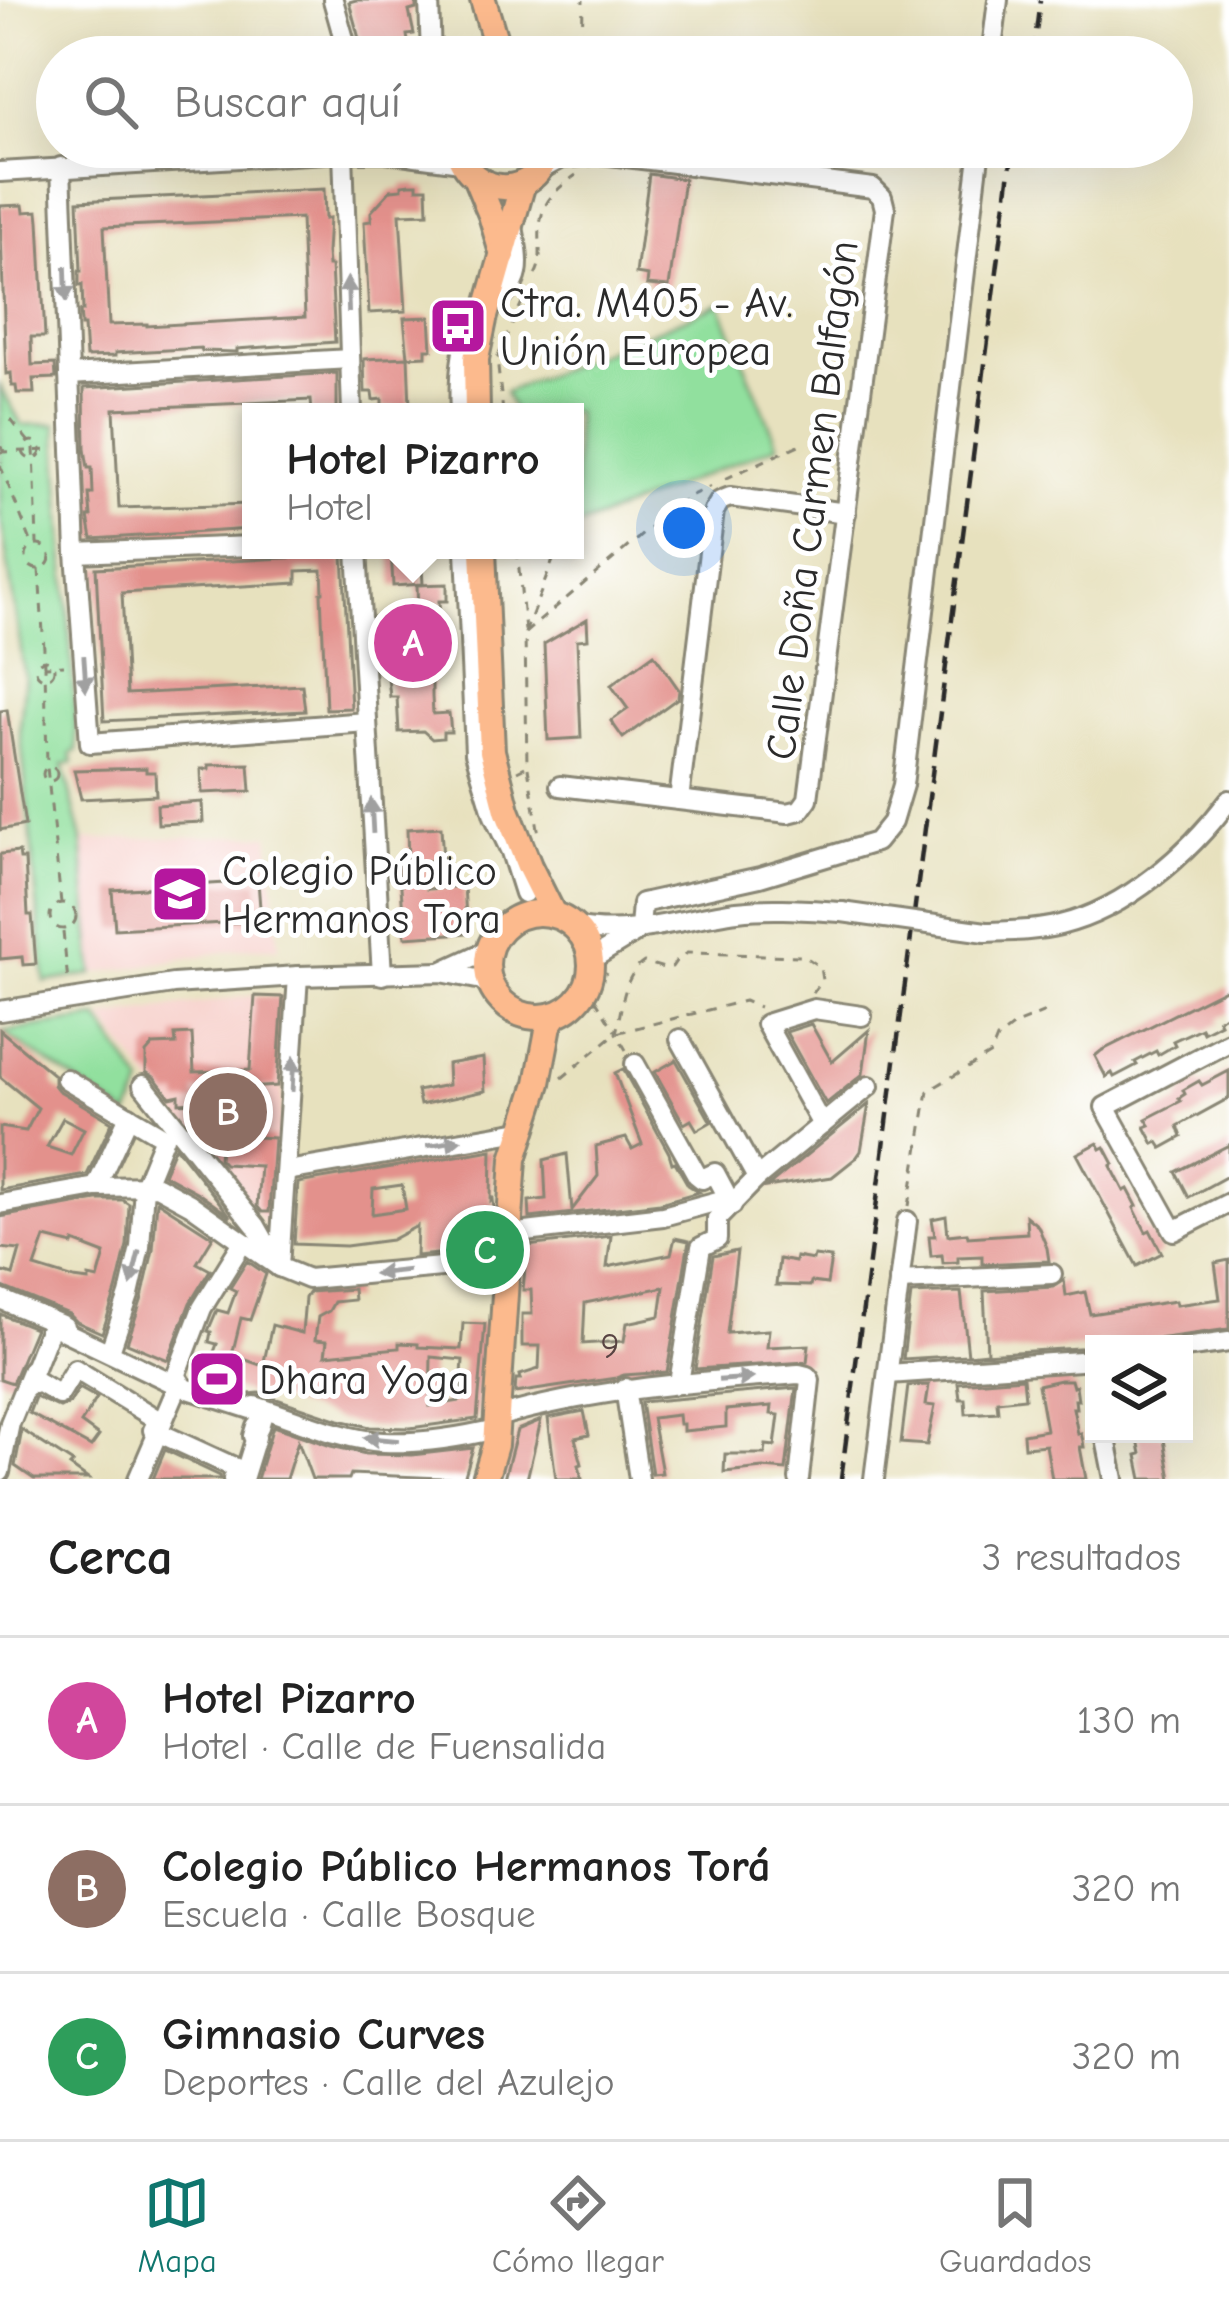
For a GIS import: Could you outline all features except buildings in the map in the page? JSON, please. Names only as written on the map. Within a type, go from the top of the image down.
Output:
[{"type":"main road","points":[[483,0],[492,36]]},
{"type":"main road","points":[[467,168],[491,215],[503,257]]},
{"type":"main road","points":[[470,168],[490,186],[508,188],[536,168]]},
{"type":"main road","points":[[466,403],[512,220],[537,168]]},
{"type":"main road","points":[[483,559],[492,751],[500,781],[529,866],[564,920],[601,953],[587,987],[564,1018],[549,1025],[514,1159],[497,1423],[485,1479]]},
{"type":"main road","points":[[529,866],[524,893],[489,950],[487,968],[493,990],[520,1014],[564,1018]]},
{"type":"main road","points":[[511,921],[534,913],[564,920]]},
{"type":"main road","points":[[520,1014],[539,1065]]},
{"type":"street","points":[[333,0],[343,36]]},
{"type":"street","points":[[429,0],[430,36]]},
{"type":"street","points":[[994,36],[998,0]]},
{"type":"street","points":[[0,172],[49,168]]},
{"type":"street","points":[[61,168],[76,553],[90,742],[367,722]]},
{"type":"street","points":[[344,168],[352,403]]},
{"type":"street","name":"Calle Doña Carmen Balfagón","points":[[680,800],[788,813],[800,810],[808,799],[885,209],[873,188],[726,168]]},
{"type":"street","points":[[640,929],[642,903],[832,857],[876,842],[892,823],[903,785],[977,168]]},
{"type":"street","points":[[487,312],[506,296],[518,276],[512,220]]},
{"type":"street","points":[[69,375],[350,358]]},
{"type":"street","points":[[560,786],[680,800],[714,511],[720,501],[730,497],[846,513]]},
{"type":"street","points":[[76,553],[242,546]]},
{"type":"street","points":[[358,559],[382,975]]},
{"type":"street","points":[[466,559],[475,753],[524,893]]},
{"type":"street","points":[[564,920],[594,931],[640,929],[738,911],[783,909],[842,912],[986,932],[1062,925],[1131,893],[1184,849],[1229,800]]},
{"type":"street","points":[[601,953],[640,929]]},
{"type":"street","points":[[441,972],[489,950]]},
{"type":"street","points":[[0,1011],[173,984],[298,976],[441,972],[482,980],[493,990]]},
{"type":"street","points":[[279,1267],[298,976]]},
{"type":"street","points":[[822,1125],[766,1024],[814,1009],[862,1016]]},
{"type":"street","points":[[680,1039],[757,1178]]},
{"type":"street","points":[[1229,1042],[1105,1107],[1174,1232],[1229,1203]]},
{"type":"street","points":[[635,1064],[697,1175],[715,1173],[732,1204]]},
{"type":"street","points":[[66,1078],[164,1137],[144,1186],[140,1247],[111,1348]]},
{"type":"street","points":[[143,1085],[256,1226],[279,1267]]},
{"type":"street","points":[[679,1383],[701,1247],[717,1239],[717,1219],[757,1178],[869,1087]]},
{"type":"street","points":[[96,1187],[130,1116]]},
{"type":"street","points":[[287,1171],[521,1131]]},
{"type":"street","points":[[0,1204],[96,1187],[157,1186],[279,1267],[308,1279],[508,1261]]},
{"type":"street","points":[[509,1234],[664,1216],[718,1202],[732,1204]]},
{"type":"street","points":[[874,1479],[907,1221]]},
{"type":"street","points":[[138,1479],[160,1433],[202,1308],[243,1242]]},
{"type":"street","points":[[899,1281],[1052,1274]]},
{"type":"street","points":[[0,1299],[177,1380],[382,1442],[479,1433],[578,1397],[626,1388],[807,1376],[799,1479]]},
{"type":"street","points":[[2,1476],[10,1423],[52,1321]]},
{"type":"street","points":[[233,1479],[238,1469],[153,1430],[158,1420],[75,1369],[59,1395],[29,1381],[51,1325],[178,1386],[263,1413],[242,1479]]},
{"type":"street","points":[[1193,1347],[1229,1342]]},
{"type":"street","points":[[888,1374],[1085,1365]]},
{"type":"street","points":[[626,1388],[639,1479]]},
{"type":"street","points":[[1108,1443],[1114,1479]]},
{"type":"path","points":[[582,36],[583,0]]},
{"type":"path","points":[[11,420],[34,450],[35,545]]},
{"type":"path","points":[[525,633],[686,498],[801,444]]},
{"type":"path","points":[[35,545],[0,464],[2,450],[72,449]]},
{"type":"path","points":[[35,545],[48,548],[51,556],[39,569],[26,560],[27,551],[35,545]]},
{"type":"path","points":[[518,559],[525,633],[527,766],[540,842]]},
{"type":"path","points":[[525,633],[554,559]]},
{"type":"path","points":[[39,569],[47,767],[61,903]]},
{"type":"path","points":[[45,667],[84,664]]},
{"type":"path","points":[[500,781],[527,766]]},
{"type":"path","points":[[61,903],[69,904],[76,915],[63,928],[55,926],[50,914],[61,903]]},
{"type":"path","points":[[63,928],[71,1001]]},
{"type":"path","points":[[564,1018],[594,998],[617,956],[601,953]]},
{"type":"path","points":[[616,1033],[630,974],[637,965],[672,967],[687,953],[804,956],[820,967],[822,980],[809,996]]},
{"type":"path","points":[[594,998],[635,1064]]},
{"type":"path","points":[[532,1102],[616,1033],[744,1001],[770,1005]]},
{"type":"path","points":[[907,1221],[928,1091],[991,1054],[998,1039],[1016,1024],[1046,1012]]},
{"type":"shaded area","name":"Colegio Público Hermanos Tora","points":[[269,835],[279,948],[248,948],[93,974],[82,840]]},
{"type":"shaded area","points":[[250,996],[288,997],[275,1232],[271,1233],[102,1017]]},
{"type":"green space","points":[[720,304],[778,445],[584,524],[584,403],[510,403],[505,392]]},
{"type":"green space","points":[[0,386],[22,425],[56,424],[77,750],[71,754],[73,763],[63,765],[82,840],[93,974],[45,982],[20,728],[25,677],[0,513]]},
{"type":"green space","points":[[98,1018],[143,1085],[129,1116],[2,1032]]},
{"type":"railway","points":[[1036,36],[1040,0]]},
{"type":"railway","points":[[841,1479],[1010,168]]},
{"type":"place","name":"Ctra. M405 - Av. Unión Europea","points":[[458,326]]},
{"type":"place","name":"Hotel Pizarro","points":[[413,643]]},
{"type":"place","name":"Colegio Público Hermanos Tora","points":[[180,894]]},
{"type":"place","name":"Colegio Público Hermanos Torá","points":[[228,1112]]},
{"type":"place","name":"Gimnasio Curves","points":[[485,1250]]},
{"type":"place","name":"Dhara Yoga","points":[[217,1379]]}]
